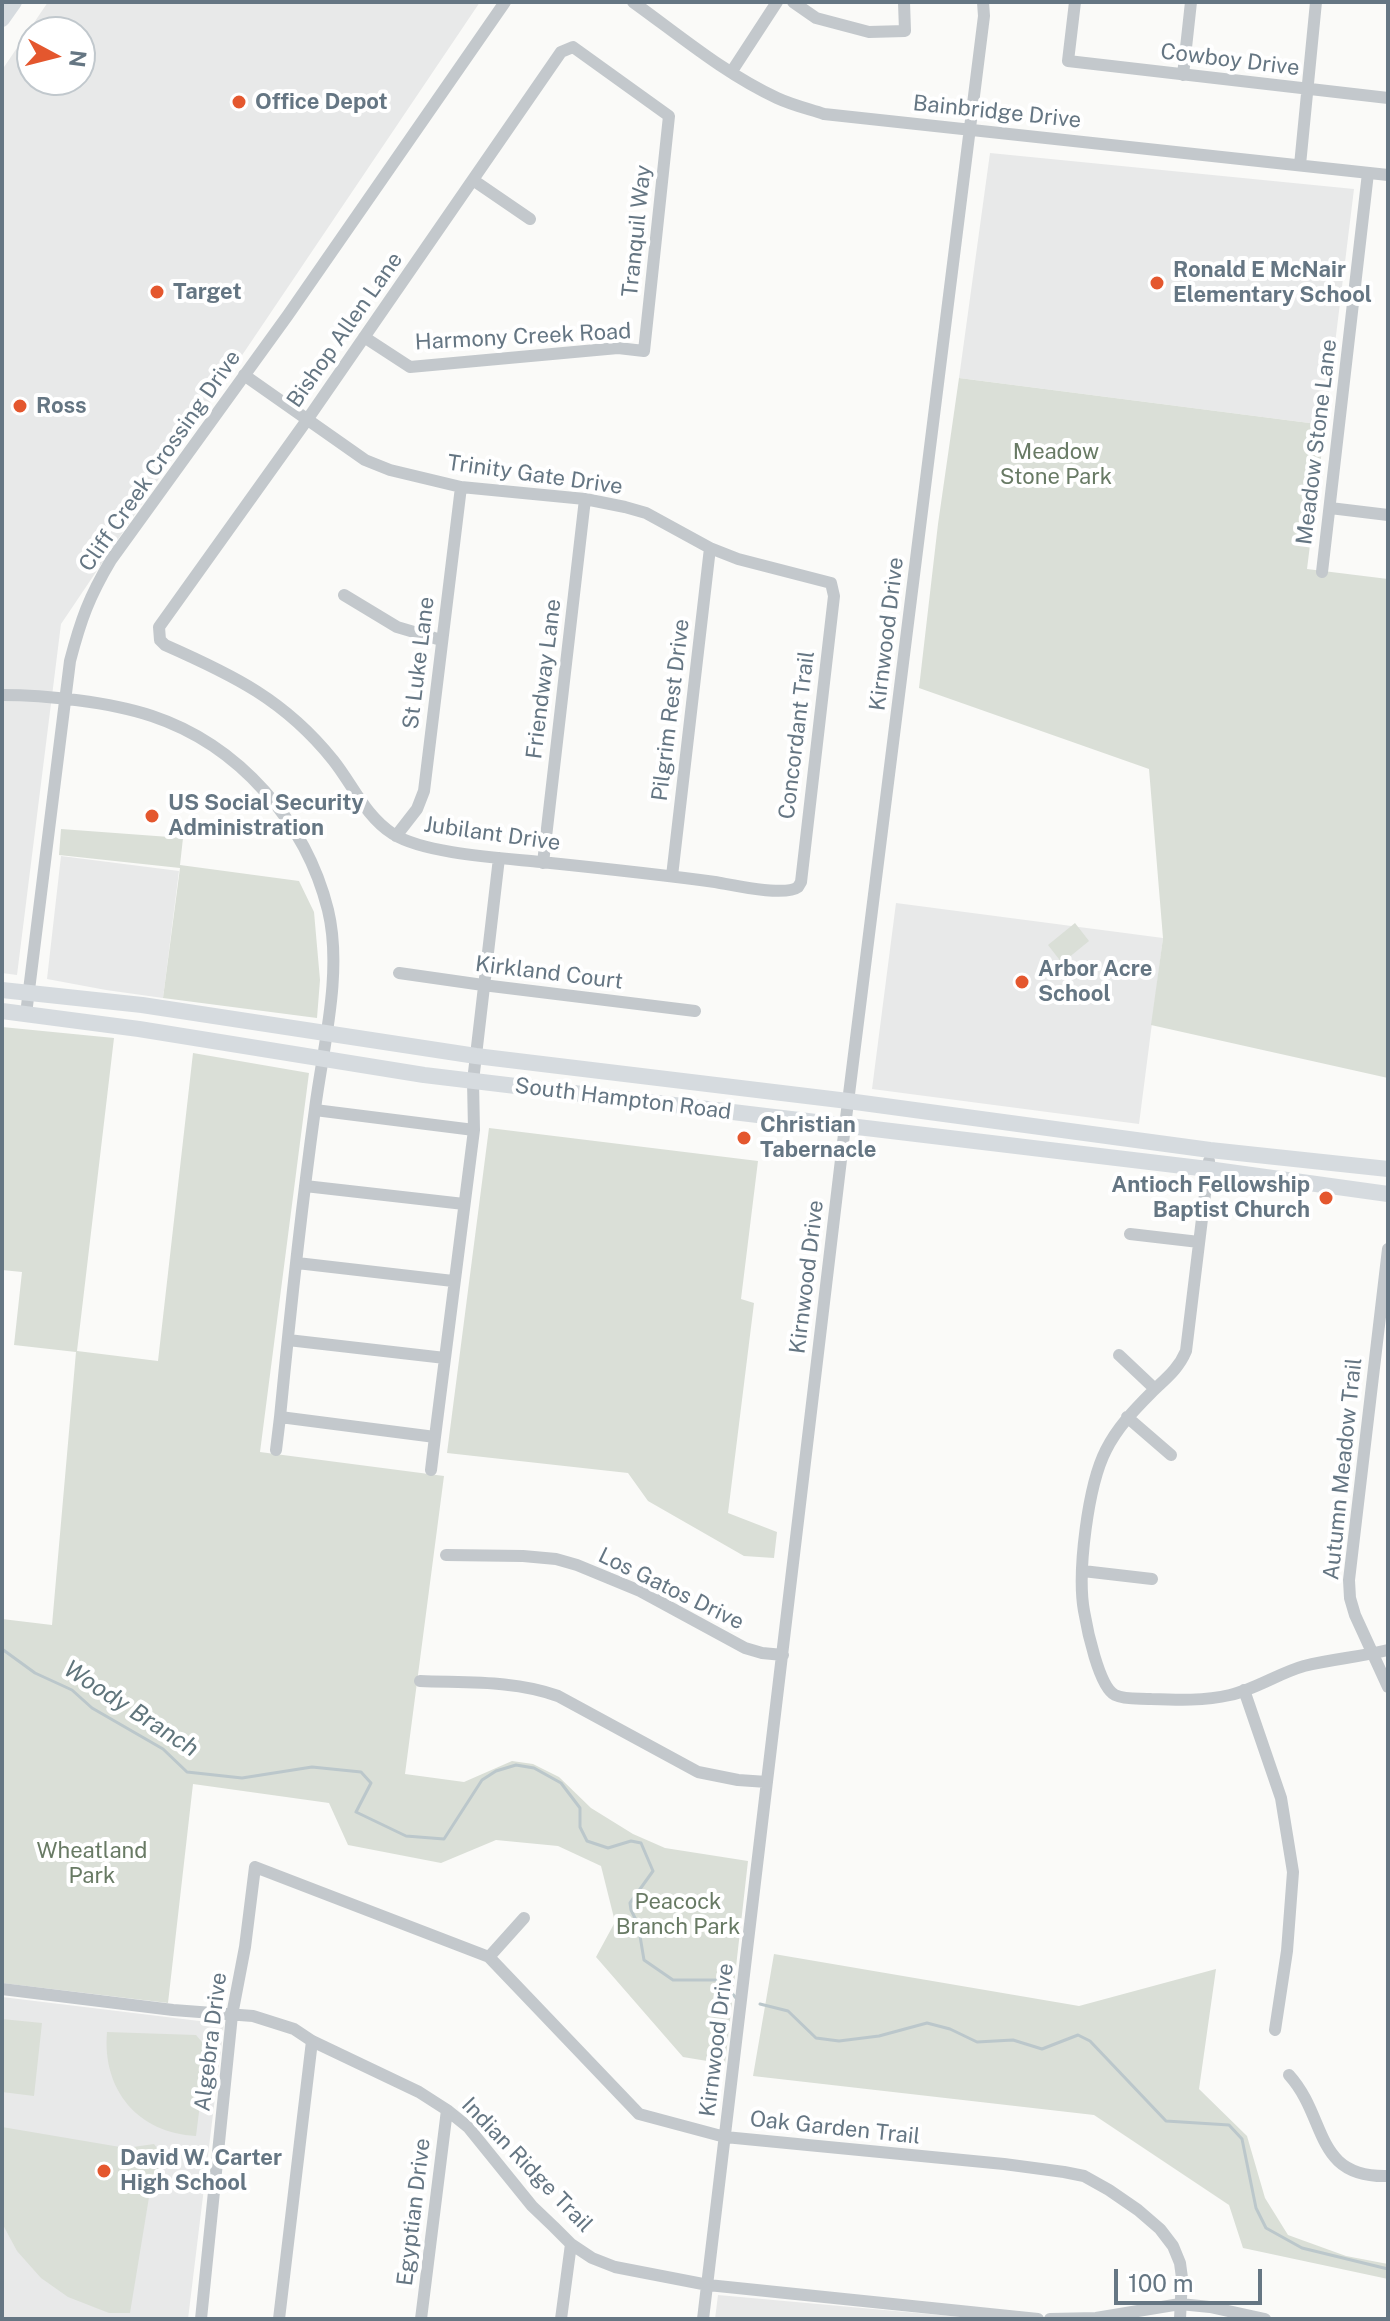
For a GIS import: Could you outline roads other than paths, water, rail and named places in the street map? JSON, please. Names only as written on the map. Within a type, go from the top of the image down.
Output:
[{"type":"main road","points":[[2,19],[14,2]]},
{"type":"main road","name":"South Hampton Road","points":[[2,990],[142,1005],[476,1056],[848,1101],[1210,1150],[1388,1169]]},
{"type":"main road","points":[[139,1029],[142,1005]]},
{"type":"main road","name":"South Hampton Road","points":[[2,1011],[473,1081],[1208,1169],[1388,1194]]},
{"type":"street","name":"Cliff Creek Crossing Drive","points":[[26,1014],[64,700],[73,646],[92,591],[505,2]]},
{"type":"street","name":"Bainbridge Drive","points":[[633,2],[778,99],[824,114],[1388,175]]},
{"type":"street","points":[[732,71],[777,2]]},
{"type":"street","points":[[793,2],[816,18],[869,32],[905,31],[904,2]]},
{"type":"street","name":"Kirnwood Drive","points":[[703,2319],[848,1101],[984,16],[983,2]]},
{"type":"street","name":"Cowboy Drive","points":[[1075,2],[1068,61],[1388,98]]},
{"type":"street","points":[[1183,75],[1191,2]]},
{"type":"street","points":[[1300,165],[1316,2]]},
{"type":"street","name":"Bishop Allen Lane","points":[[160,640],[159,627],[307,420],[561,52],[573,47],[669,116]]},
{"type":"street","name":"Tranquil Way","points":[[644,351],[669,116]]},
{"type":"street","name":"Meadow Stone Lane","points":[[1322,572],[1368,173]]},
{"type":"street","points":[[473,180],[530,219]]},
{"type":"street","name":"Harmony Creek Road","points":[[364,337],[410,367],[618,348],[644,351]]},
{"type":"street","name":"Trinity Gate Drive","points":[[244,375],[376,465],[461,487],[585,499],[646,513],[710,548],[765,567],[826,580],[833,588]]},
{"type":"street","name":"St Luke Lane","points":[[396,836],[417,809],[424,791],[461,487]]},
{"type":"street","name":"Friendway Lane","points":[[543,863],[585,499]]},
{"type":"street","points":[[1330,508],[1388,515]]},
{"type":"street","name":"Pilgrim Rest Drive","points":[[672,876],[710,548]]},
{"type":"street","name":"Concordant Trail","points":[[798,887],[833,588]]},
{"type":"street","points":[[344,595],[397,627],[441,640]]},
{"type":"street","name":"Jubilant Drive","points":[[160,640],[225,672],[282,708],[334,761],[371,816],[396,836],[423,847],[788,891],[798,887]]},
{"type":"street","points":[[2,695],[126,709],[152,716],[205,741],[235,762],[275,803],[300,840],[315,874],[328,911],[332,948],[331,995],[305,1186],[276,1450]]},
{"type":"street","points":[[431,1470],[474,1130],[473,1081],[499,858]]},
{"type":"street","name":"Kirkland Court","points":[[399,973],[695,1011]]},
{"type":"street","points":[[315,1110],[474,1130]]},
{"type":"street","points":[[1210,1150],[1186,1351],[1180,1365],[1127,1417],[1106,1450],[1096,1476],[1086,1521],[1081,1596],[1100,1671],[1113,1694],[1132,1698],[1208,1698],[1232,1695],[1302,1667],[1388,1650]]},
{"type":"street","points":[[305,1186],[464,1204]]},
{"type":"street","points":[[1130,1234],[1199,1242]]},
{"type":"street","name":"Autumn Meadow Trail","points":[[1388,1249],[1349,1580],[1355,1615],[1388,1687]]},
{"type":"street","points":[[297,1263],[453,1281]]},
{"type":"street","points":[[288,1340],[445,1358]]},
{"type":"street","points":[[1119,1355],[1155,1389]]},
{"type":"street","points":[[280,1417],[435,1437]]},
{"type":"street","points":[[1127,1417],[1171,1455]]},
{"type":"street","name":"Los Gatos Drive","points":[[446,1555],[523,1556],[556,1559],[577,1565],[640,1591],[745,1648],[783,1655]]},
{"type":"street","points":[[1083,1571],[1152,1579]]},
{"type":"street","points":[[420,1681],[521,1685],[538,1689],[558,1696],[698,1772],[767,1782]]},
{"type":"street","points":[[1244,1690],[1281,1798],[1293,1872],[1287,1951],[1275,2030]]},
{"type":"street","name":"Oak Garden Trail","points":[[255,1867],[489,1957],[639,2114],[725,2137],[1004,2164],[1084,2176],[1138,2210],[1160,2229],[1173,2246],[1182,2278],[1180,2319]]},
{"type":"street","name":"Algebra Drive","points":[[201,2319],[232,2015],[245,1947],[255,1867]]},
{"type":"street","points":[[489,1957],[524,1918]]},
{"type":"street","name":"Indian Ridge Trail","points":[[2,1989],[272,2020],[294,2029],[312,2041],[419,2092],[447,2110],[468,2127],[532,2206],[571,2244],[592,2258],[615,2267],[708,2285],[1038,2319]]},
{"type":"street","points":[[279,2319],[312,2041]]},
{"type":"street","points":[[1289,2075],[1306,2096],[1331,2153],[1342,2166],[1361,2173],[1388,2176]]},
{"type":"street","name":"Egyptian Drive","points":[[421,2319],[447,2110]]},
{"type":"street","points":[[561,2319],[571,2244]]},
{"type":"street","points":[[1050,2319],[1096,2318],[1180,2304],[1265,2319]]},
{"type":"waterway","name":"Woody Branch","points":[[2,1649],[35,1673],[72,1690],[92,1708],[163,1749],[187,1772],[242,1778],[312,1767],[361,1772],[371,1783],[356,1812],[406,1836],[444,1839],[482,1780],[496,1771],[516,1765],[534,1768],[561,1783],[580,1808],[580,1827],[587,1841],[608,1848],[631,1841],[641,1843],[653,1871],[630,1903],[638,1924],[644,1960],[673,1980],[721,1980],[736,1998]]},
{"type":"waterway","name":"Woody Branch","points":[[760,2004],[788,2011],[816,2038],[839,2041],[879,2036],[927,2023],[950,2029],[977,2042],[1013,2040],[1042,2049],[1078,2035],[1090,2041],[1166,2121],[1229,2125],[1242,2139],[1256,2208],[1266,2228],[1302,2248],[1388,2269]]},
{"type":"place","name":"Office Depot","points":[[239,102]]},
{"type":"place","name":"Ronald E McNair Elementary School","points":[[1157,283]]},
{"type":"place","name":"Target","points":[[157,292]]},
{"type":"place","name":"Ross","points":[[20,406]]},
{"type":"place","name":"US Social Security Administration","points":[[152,816]]},
{"type":"place","name":"Arbor Acre School","points":[[1022,982]]},
{"type":"place","name":"Christian Tabernacle","points":[[744,1138]]},
{"type":"place","name":"Antioch Fellowship Baptist Church","points":[[1326,1198]]},
{"type":"place","name":"David W. Carter High School","points":[[104,2171]]},
{"type":"park label","name":"Meadow Stone Park","points":[[1056,464]]},
{"type":"park label","name":"Wheatland Park","points":[[92,1864]]},
{"type":"park label","name":"Peacock Branch Park","points":[[678,1914]]}]
